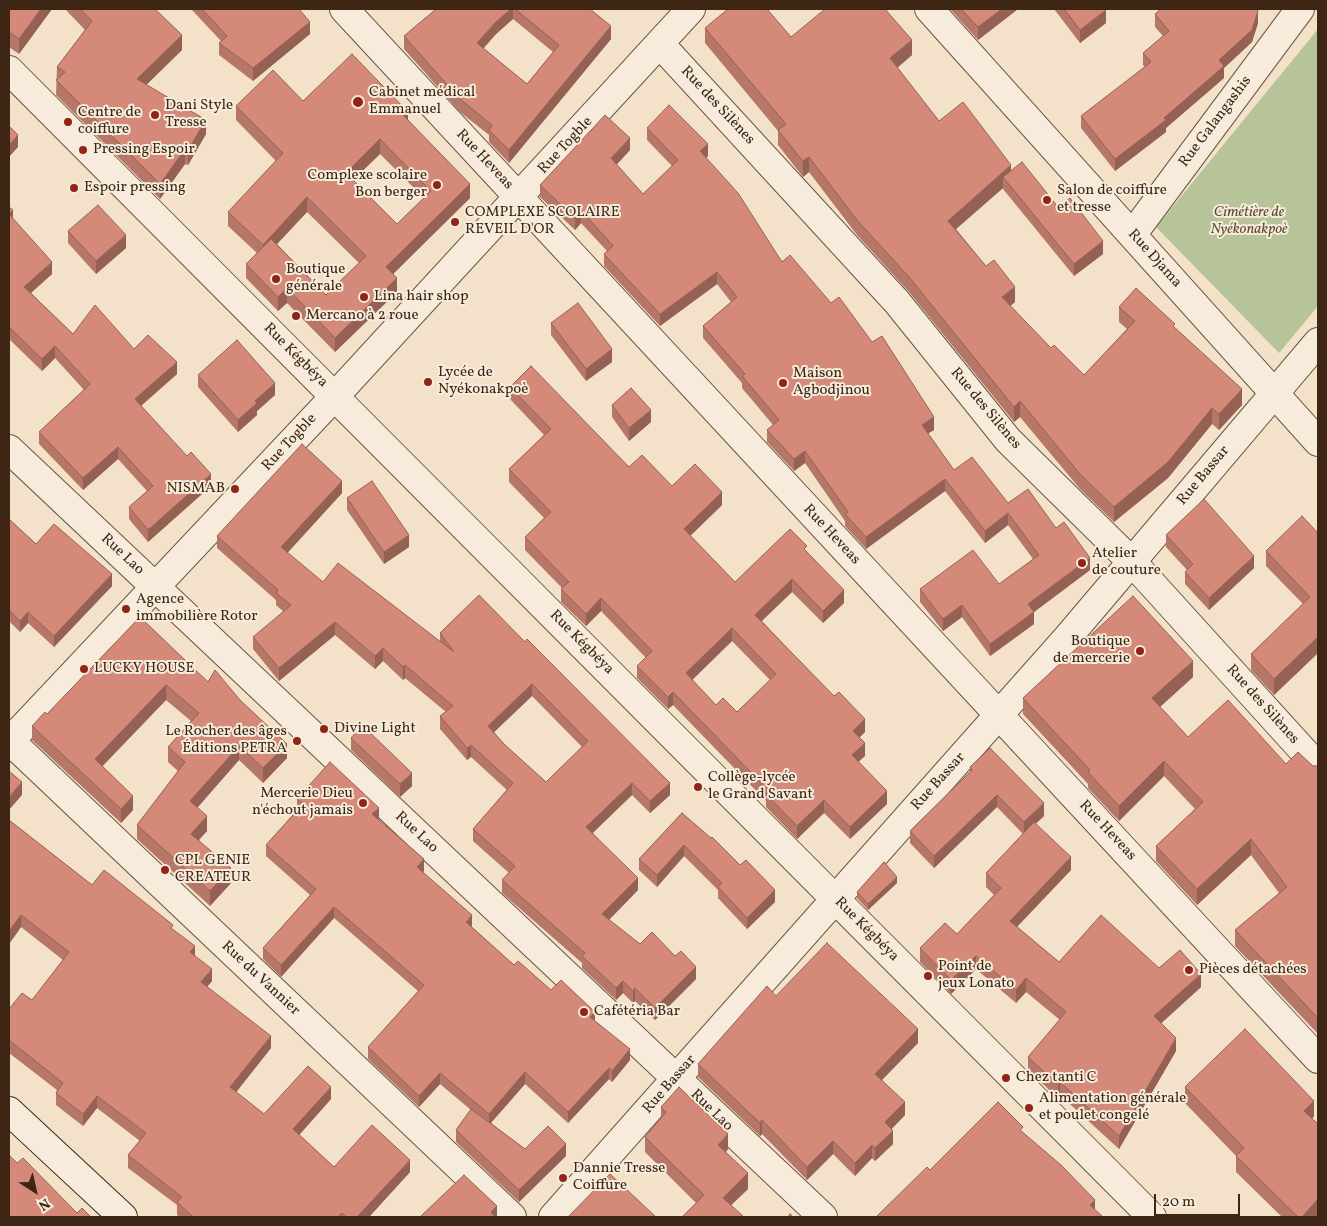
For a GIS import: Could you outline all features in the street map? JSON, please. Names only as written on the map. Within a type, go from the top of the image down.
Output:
[{"type":"street","name":"Rue Heveas","points":[[344,9],[1318,1060]]},
{"type":"street","name":"Rue Togble","points":[[9,741],[335,396],[691,9]]},
{"type":"street","name":"Rue Djama","points":[[929,9],[1318,442]]},
{"type":"street","name":"Rue Galangashis","points":[[1132,235],[1295,11]]},
{"type":"street","name":"Rue des Silènes","points":[[660,44],[897,302],[1008,440],[1133,562],[1318,767]]},
{"type":"street","name":"Rue Kégbéya","points":[[9,70],[1152,1217]]},
{"type":"street","name":"Rue Bassar","points":[[554,1217],[1133,562],[1318,342]]},
{"type":"street","name":"Rue Lao","points":[[9,449],[823,1217]]},
{"type":"street","name":"Rue du Vannier","points":[[9,741],[512,1217]]},
{"type":"street","points":[[9,1112],[123,1217]]},
{"type":"green space","name":"Cimétière de Nyékonakpoè","points":[[1318,29],[1318,306],[1279,353],[1156,227]]},
{"type":"building","points":[[9,9],[41,9],[19,39],[9,32]]},
{"type":"building","points":[[80,9],[155,9],[182,35],[137,79],[206,120],[188,150],[185,149],[160,184],[56,80],[65,72],[57,67],[92,21]]},
{"type":"building","points":[[202,9],[299,9],[310,22],[253,68],[219,43],[227,36]]},
{"type":"building","points":[[436,9],[511,9],[477,43],[527,84],[559,45],[515,9],[590,9],[611,26],[509,150],[489,130],[492,125],[460,99],[404,36]]},
{"type":"building","points":[[728,9],[767,9],[791,37],[825,9],[885,9],[912,40],[890,58],[939,121],[963,102],[1011,165],[948,221],[986,266],[994,260],[1015,287],[1002,297],[1051,348],[1054,345],[1084,375],[1135,321],[1119,307],[1136,288],[1175,324],[1173,326],[1242,389],[1219,414],[1212,408],[1168,462],[1114,507],[1080,474],[1020,401],[1014,407],[909,277],[857,220],[809,157],[803,161],[778,130],[786,124],[705,28]]},
{"type":"building","points":[[961,9],[1002,9],[978,27]]},
{"type":"building","points":[[1064,9],[1105,9],[1106,10],[1080,30]]},
{"type":"building","points":[[1161,9],[1256,9],[1258,11],[1252,30],[1219,60],[1224,66],[1164,118],[1166,120],[1115,159],[1081,116],[1151,62],[1143,53],[1169,31],[1155,14]]},
{"type":"building","points":[[352,54],[408,112],[404,116],[470,184],[386,267],[397,278],[335,338],[287,288],[278,297],[246,264],[271,239],[326,295],[366,256],[307,197],[263,245],[228,212],[283,153],[236,106],[273,70],[303,101]],"holes":[[[380,139],[431,191],[397,224],[346,173]]]},
{"type":"building","points":[[669,105],[708,144],[700,151],[738,193],[782,262],[790,255],[831,303],[839,297],[872,342],[882,336],[934,417],[922,425],[954,470],[972,457],[1008,503],[1028,489],[1056,528],[1064,522],[1090,558],[1028,604],[1034,612],[990,644],[962,605],[943,619],[920,589],[973,550],[999,584],[1039,555],[1008,513],[985,531],[945,479],[866,537],[845,514],[848,512],[805,451],[794,459],[767,430],[779,420],[742,376],[745,374],[703,326],[737,297],[717,272],[660,314],[604,254],[613,246],[581,210],[575,218],[540,185],[605,115],[630,138],[611,158],[643,194],[678,160],[647,128]]},
{"type":"building","points":[[9,126],[18,135],[9,145]]},
{"type":"building","points":[[1022,162],[1058,207],[1070,198],[1103,241],[1074,264],[1003,177]]},
{"type":"building","points":[[98,205],[126,235],[96,261],[68,231]]},
{"type":"building","points":[[9,214],[52,262],[24,287],[73,334],[95,305],[134,349],[148,335],[177,362],[135,399],[187,456],[191,452],[211,474],[148,530],[129,507],[153,486],[118,447],[83,478],[39,432],[90,384],[55,346],[42,359],[9,327]]},
{"type":"building","points":[[578,303],[612,349],[586,369],[551,323]]},
{"type":"building","points":[[237,340],[275,383],[238,420],[198,375]]},
{"type":"building","points":[[531,366],[629,467],[642,455],[672,486],[695,464],[722,492],[684,529],[735,582],[790,529],[807,546],[804,549],[844,590],[823,611],[792,579],[755,615],[834,696],[839,692],[865,719],[853,731],[865,743],[852,755],[887,791],[850,827],[824,800],[797,826],[766,794],[769,791],[673,692],[668,697],[637,666],[652,651],[601,598],[586,614],[561,589],[569,582],[525,537],[551,512],[509,469],[551,429],[510,387]],"holes":[[[732,628],[776,674],[737,712],[723,698],[716,705],[686,673]]]},
{"type":"building","points":[[631,388],[651,410],[629,428],[612,405]]},
{"type":"building","points":[[302,444],[342,481],[281,547],[323,582],[338,563],[454,652],[440,633],[479,595],[525,642],[527,639],[670,783],[650,801],[632,783],[586,827],[638,878],[602,914],[640,944],[652,932],[675,956],[681,951],[696,967],[655,1008],[635,988],[633,991],[623,981],[616,988],[582,956],[585,953],[502,880],[515,866],[473,829],[513,783],[471,745],[467,748],[440,716],[453,706],[405,665],[403,667],[383,648],[375,656],[335,622],[279,668],[253,637],[291,605],[276,593],[278,590],[217,536]],"holes":[[[532,684],[588,741],[546,782],[504,744],[488,726]]]},
{"type":"building","points":[[372,481],[409,535],[384,552],[347,498]]},
{"type":"building","points":[[1204,499],[1254,556],[1209,598],[1185,572],[1193,564],[1166,535]]},
{"type":"building","points":[[1302,516],[1318,533],[1318,637],[1274,679],[1251,654],[1310,597],[1266,551]]},
{"type":"building","points":[[9,519],[36,544],[54,524],[112,574],[54,636],[28,612],[20,621],[9,610]]},
{"type":"building","points":[[1133,596],[1193,661],[1152,698],[1188,737],[1228,700],[1286,764],[1298,752],[1313,766],[1318,766],[1318,1018],[1235,930],[1287,887],[1251,839],[1197,889],[1156,846],[1203,802],[1164,761],[1119,806],[1088,772],[1090,770],[1023,698]]},
{"type":"building","points":[[140,617],[208,682],[215,670],[240,700],[287,744],[263,768],[239,746],[190,801],[207,816],[191,834],[231,868],[210,891],[137,825],[185,762],[168,747],[199,713],[166,685],[95,759],[133,796],[121,809],[32,726],[45,712],[47,714]]},
{"type":"building","points":[[362,725],[412,773],[400,784],[351,738]]},
{"type":"building","points":[[990,748],[1044,803],[1024,822],[997,795],[934,856],[910,831],[972,770],[970,767]]},
{"type":"building","points":[[330,762],[379,808],[372,814],[424,859],[417,867],[472,915],[466,922],[514,965],[518,961],[551,990],[561,980],[595,1012],[590,1017],[630,1049],[612,1071],[609,1068],[568,1112],[525,1072],[489,1114],[440,1073],[419,1096],[368,1047],[424,985],[334,907],[281,965],[263,948],[316,889],[266,845],[303,804],[297,799]]},
{"type":"building","points":[[9,771],[22,782],[9,797]]},
{"type":"building","points":[[682,813],[712,837],[740,865],[746,860],[775,890],[747,918],[718,887],[722,883],[684,845],[657,875],[639,859]]},
{"type":"building","points":[[9,820],[92,885],[104,870],[173,925],[171,928],[195,946],[190,952],[212,969],[201,982],[271,1036],[230,1087],[264,1114],[308,1066],[331,1087],[293,1129],[334,1167],[372,1125],[410,1160],[357,1217],[346,1217],[342,1213],[338,1217],[193,1217],[177,1202],[182,1197],[128,1155],[146,1133],[97,1096],[83,1114],[56,1093],[63,1083],[9,1040],[9,1009],[22,993],[32,1000],[69,952],[21,915],[9,931]]},
{"type":"building","points":[[1034,822],[1071,857],[1010,921],[1059,962],[1101,915],[1159,968],[1180,950],[1201,974],[1154,1016],[1176,1038],[1119,1136],[1060,1082],[1058,1085],[1028,1057],[1066,1012],[1026,978],[1016,990],[976,956],[951,980],[920,948],[945,923],[957,934],[1001,888],[986,873]]},
{"type":"building","points":[[884,862],[897,877],[868,904],[857,892]]},
{"type":"building","points":[[827,943],[918,1029],[875,1074],[905,1102],[885,1122],[893,1131],[875,1148],[872,1145],[855,1163],[833,1141],[807,1167],[762,1120],[760,1123],[698,1064],[767,986],[776,996]]},
{"type":"building","points":[[1245,1029],[1314,1101],[1304,1111],[1318,1124],[1318,1199],[1302,1217],[1298,1217],[1236,1156],[1244,1148],[1185,1087]]},
{"type":"building","points":[[679,1087],[728,1134],[718,1145],[748,1173],[723,1198],[744,1217],[682,1217],[704,1195],[645,1137],[666,1112],[661,1107]]},
{"type":"building","points":[[998,1102],[1023,1127],[1020,1130],[1061,1165],[1095,1200],[1090,1205],[1103,1217],[876,1217],[927,1167],[930,1170]]},
{"type":"building","points":[[471,1109],[525,1149],[548,1126],[566,1144],[519,1190],[456,1130]]},
{"type":"building","points":[[9,1155],[17,1163],[23,1158],[77,1213],[82,1208],[91,1217],[9,1217]]},
{"type":"building","points":[[610,1174],[656,1217],[568,1217]]},
{"type":"building","points":[[464,1175],[497,1206],[491,1212],[495,1217],[420,1217]]},
{"type":"place","name":"Cabinet médical Emmanuel","points":[[358,102]]},
{"type":"place","name":"Dani Style Tresse","points":[[155,115]]},
{"type":"place","name":"Centre de coiffure","points":[[68,122]]},
{"type":"place","name":"Pressing Espoir","points":[[83,150]]},
{"type":"place","name":"Complexe scolaire Bon berger","points":[[437,185]]},
{"type":"place","name":"Espoir pressing","points":[[74,188]]},
{"type":"place","name":"Salon de coiffure et tresse","points":[[1047,200]]},
{"type":"place","name":"COMPLEXE SCOLAIRE REVEIL D'OR","points":[[455,222]]},
{"type":"place","name":"Boutique générale","points":[[276,279]]},
{"type":"place","name":"Lina hair shop","points":[[364,297]]},
{"type":"place","name":"Mercano à 2 roue","points":[[296,316]]},
{"type":"place","name":"Lycée de Nyékonakpoè","points":[[428,382]]},
{"type":"place","name":"Maison Agbodjinou","points":[[783,383]]},
{"type":"place","name":"NISMAB","points":[[235,489]]},
{"type":"place","name":"Atelier de couture","points":[[1082,563]]},
{"type":"place","name":"Agence immobilière Rotor","points":[[126,609]]},
{"type":"place","name":"Boutique de mercerie","points":[[1140,651]]},
{"type":"place","name":"LUCKY HOUSE","points":[[84,669]]},
{"type":"place","name":"Divine Light","points":[[324,729]]},
{"type":"place","name":"Le Rocher des âges Éditions PETRA","points":[[297,741]]},
{"type":"place","name":"Collège-lycée le Grand Savant","points":[[698,787]]},
{"type":"place","name":"Mercerie Dieu n'échout jamais","points":[[363,803]]},
{"type":"place","name":"CPL GENIE CREATEUR","points":[[165,870]]},
{"type":"place","name":"Pièces détachées","points":[[1189,970]]},
{"type":"place","name":"Point de jeux Lonato","points":[[928,976]]},
{"type":"place","name":"Cafétéria Bar","points":[[584,1012]]},
{"type":"place","name":"Chez tanti C","points":[[1006,1078]]},
{"type":"place","name":"Alimentation générale et poulet congelé","points":[[1029,1108]]},
{"type":"place","name":"Dannie Tresse Coiffure","points":[[563,1178]]}]
